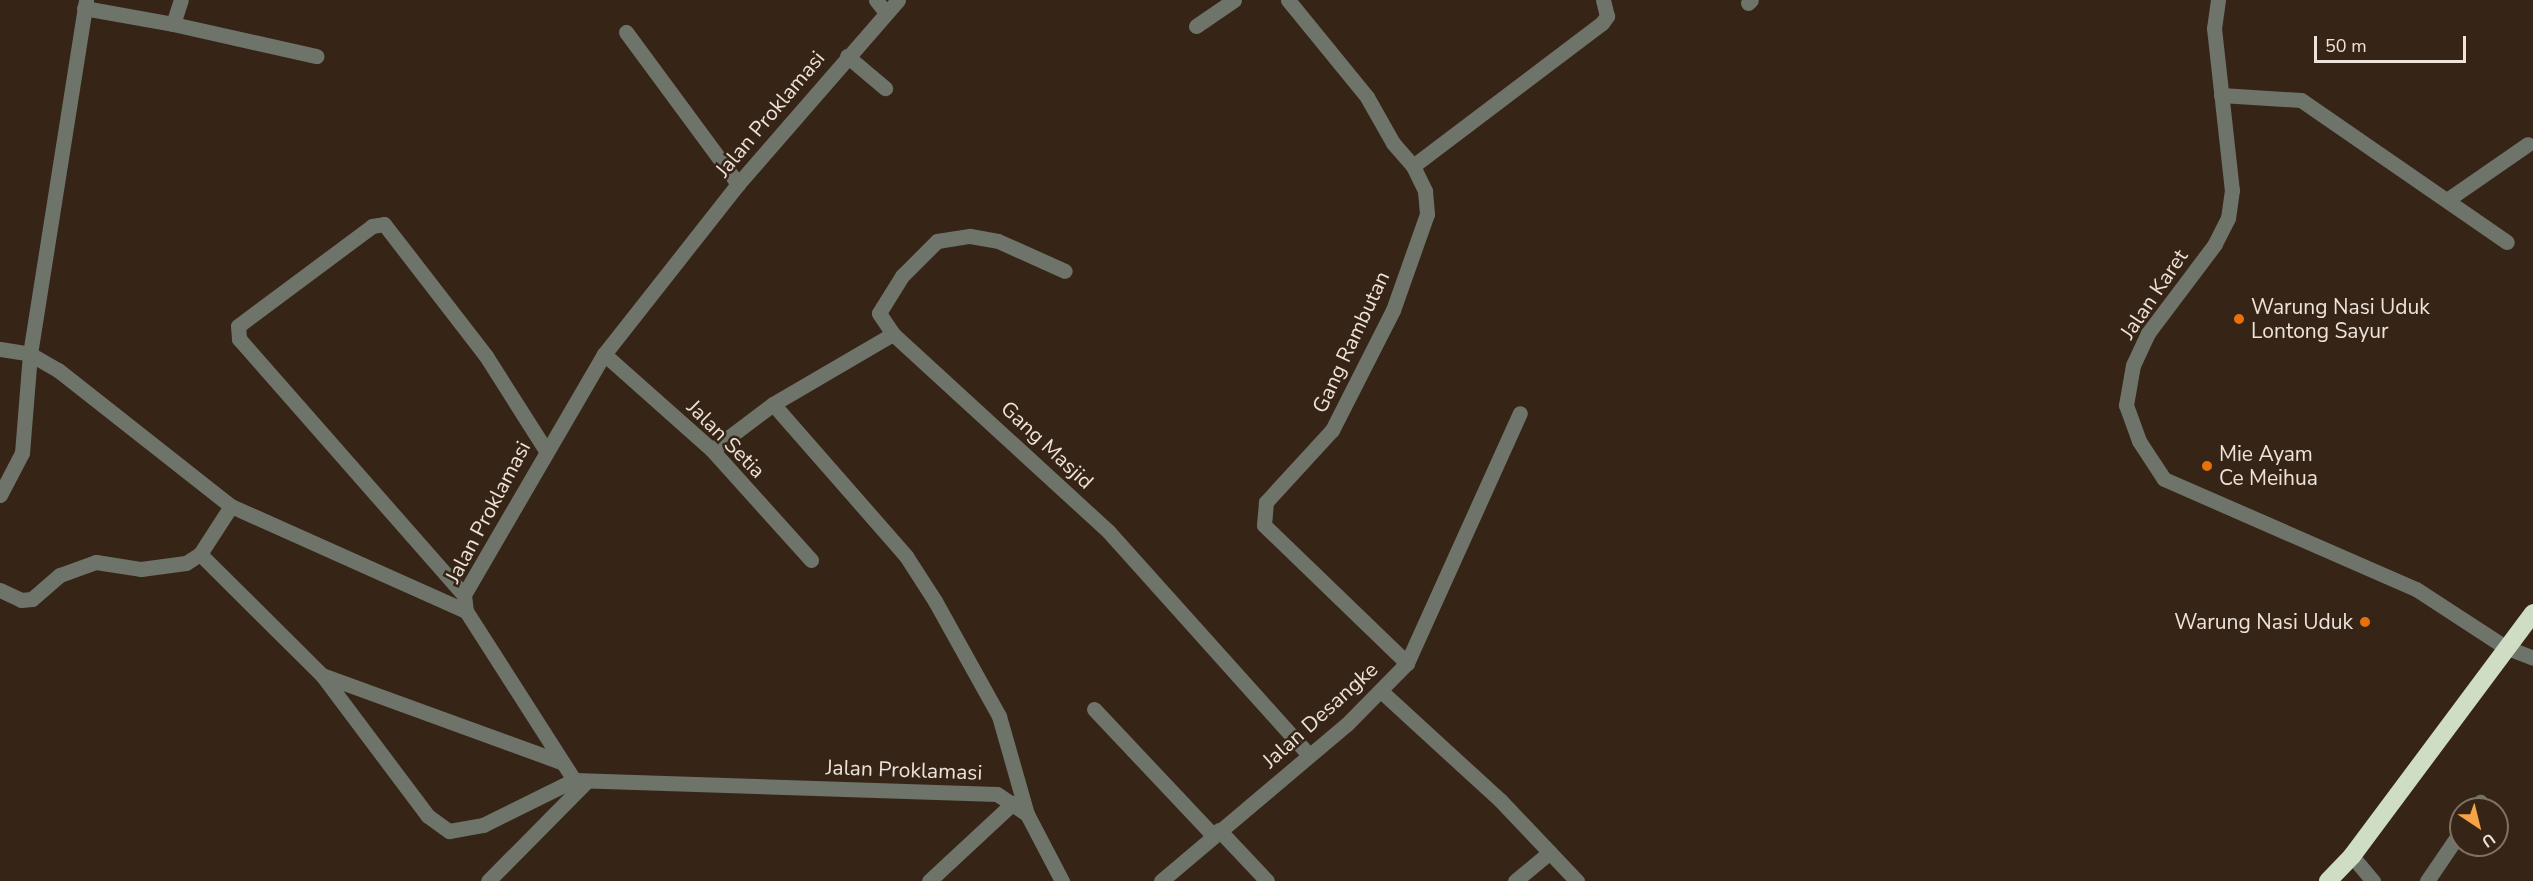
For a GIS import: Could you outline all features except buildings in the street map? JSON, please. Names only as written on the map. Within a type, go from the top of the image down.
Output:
[{"type":"highway","points":[[2328,881],[2352,856],[2505,646],[2533,613]]},
{"type":"street","points":[[173,24],[181,0]]},
{"type":"street","points":[[876,0],[886,13]]},
{"type":"street","name":"Jalan Proklamasi","points":[[898,0],[738,184],[604,354],[545,449],[464,595],[466,611],[561,762],[580,781],[982,792],[1013,803],[1027,814],[1062,881]]},
{"type":"street","points":[[1196,26],[1234,0]]},
{"type":"street","name":"Gang Rambutan","points":[[1288,0],[1367,97],[1393,143],[1413,166],[1425,191],[1427,214],[1393,310],[1332,430],[1262,513],[1275,539],[1407,663]]},
{"type":"street","points":[[1413,166],[1602,23],[1607,16],[1603,0]]},
{"type":"street","name":"Jalan Karet","points":[[2218,0],[2214,28],[2232,190],[2228,218],[2215,244],[2148,333],[2133,365],[2126,405],[2139,441],[2164,478],[2416,589],[2505,646],[2533,658]]},
{"type":"street","points":[[0,495],[22,453],[30,354],[85,4],[316,56]]},
{"type":"street","points":[[626,32],[738,184]]},
{"type":"street","points":[[847,56],[885,88]]},
{"type":"street","points":[[2221,95],[2301,100],[2507,242]]},
{"type":"street","points":[[2447,200],[2528,144]]},
{"type":"street","points":[[464,595],[238,339],[238,326],[372,226],[384,224],[486,356],[545,449]]},
{"type":"street","points":[[712,450],[773,404],[892,334],[881,320],[883,305],[926,247],[942,238],[998,241],[1065,271]]},
{"type":"street","name":"Gang Masjid","points":[[892,334],[1108,531],[1309,755]]},
{"type":"street","points":[[0,349],[30,354],[102,400],[231,506],[466,611]]},
{"type":"street","name":"Jalan Setia","points":[[604,354],[712,450],[811,560]]},
{"type":"street","points":[[773,404],[906,556],[935,601],[999,716],[1027,814]]},
{"type":"street","name":"Jalan Desangke","points":[[1161,881],[1215,832],[1382,692],[1407,663],[1521,413]]},
{"type":"street","points":[[0,590],[21,600],[32,598],[80,564],[164,568],[200,554],[231,506]]},
{"type":"street","points":[[200,554],[322,675],[428,816],[449,831],[483,825],[580,781]]},
{"type":"street","points":[[322,675],[561,762]]},
{"type":"street","points":[[1382,692],[1550,852],[1577,881]]},
{"type":"street","points":[[1094,709],[1215,832],[1267,881]]},
{"type":"street","points":[[488,881],[580,781]]},
{"type":"street","points":[[929,881],[1013,803]]},
{"type":"street","points":[[2427,881],[2449,849]]},
{"type":"street","points":[[1515,881],[1550,852]]},
{"type":"street","points":[[2352,856],[2373,881]]},
{"type":"place","name":"Warung Nasi Uduk Lontong Sayur","points":[[2239,319]]},
{"type":"place","name":"Mie Ayam Ce Meihua","points":[[2207,466]]},
{"type":"place","name":"Warung Nasi Uduk","points":[[2365,622]]}]
